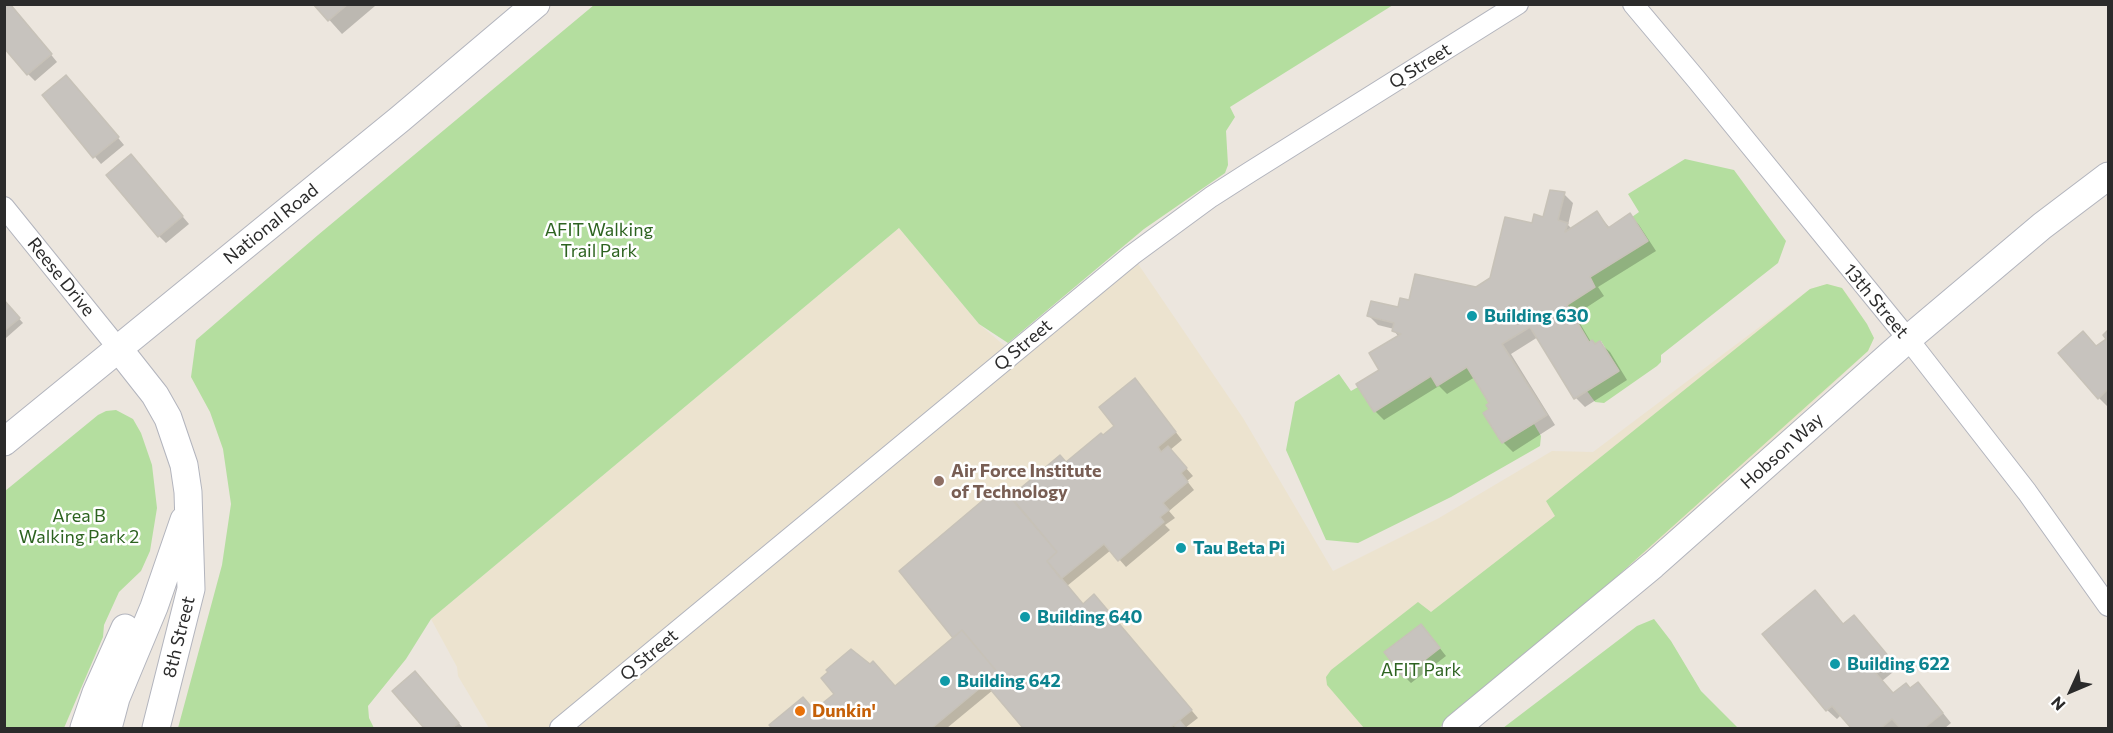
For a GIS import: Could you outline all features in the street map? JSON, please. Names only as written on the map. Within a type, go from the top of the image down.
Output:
[{"type":"street","name":"National Road","points":[[4,442],[400,119],[536,4]]},
{"type":"street","name":"Q Street","points":[[560,729],[1132,255],[1211,197],[1518,4]]},
{"type":"street","name":"13th Street","points":[[1633,4],[1908,339],[2027,492],[2109,606]]},
{"type":"street","name":"Hobson Way","points":[[1456,729],[1653,565],[1908,339],[2042,226],[2109,176]]},
{"type":"street","name":"Reese Drive","points":[[4,207],[118,348]]},
{"type":"street","name":"8th Street","points":[[118,348],[155,395],[168,418],[184,465],[189,508],[191,589],[156,729]]},
{"type":"street","name":"8th Street","points":[[169,560],[189,508]]},
{"type":"street","points":[[84,729],[96,693],[137,600],[169,560]]},
{"type":"street","points":[[97,729],[124,652],[169,560]]},
{"type":"street","points":[[108,729],[116,698],[154,607],[169,560]]},
{"type":"street","points":[[118,729],[134,678],[161,614],[169,560]]},
{"type":"shaded area","name":"Air Force Institute of Technology","points":[[899,228],[979,324],[1013,353],[1132,255],[1243,418],[1333,571],[1439,518],[1552,451],[1593,452],[1810,289],[1827,284],[1842,288],[1874,338],[1868,351],[1646,559],[1439,728],[489,728],[458,676],[457,667],[431,619]]},
{"type":"green space","name":"AFIT Walking Trail Park","points":[[594,5],[1393,5],[1230,107],[1235,117],[1226,131],[1228,165],[1225,173],[1144,229],[1008,343],[979,324],[899,228],[431,619],[406,659],[368,706],[369,718],[374,728],[178,728],[222,565],[231,504],[223,449],[210,412],[191,377],[196,340]]},
{"type":"green space","points":[[1685,159],[1734,170],[1786,241],[1778,263],[1661,355],[1661,362],[1657,366],[1604,403],[1595,402],[1587,391],[1619,370],[1601,341],[1595,344],[1592,340],[1589,342],[1567,305],[1595,287],[1590,277],[1632,217],[1639,212],[1628,194]]},
{"type":"green space","name":"AFIT Park","points":[[1827,284],[1842,288],[1867,324],[1874,338],[1868,351],[1525,659],[1439,728],[1364,728],[1327,685],[1326,677],[1331,670],[1418,602],[1431,612],[1555,516],[1546,501],[1810,289]]},
{"type":"green space","points":[[1467,367],[1489,403],[1487,405],[1489,409],[1484,413],[1502,443],[1534,424],[1541,436],[1540,446],[1451,497],[1358,543],[1326,540],[1286,450],[1295,402],[1339,374],[1351,391],[1358,387],[1374,411],[1431,376],[1437,385]]},
{"type":"green space","name":"Area B Walking Park 2","points":[[116,410],[133,419],[141,433],[152,465],[157,508],[150,551],[141,571],[119,592],[104,625],[103,637],[64,728],[5,728],[5,491],[98,415]]},
{"type":"green space","points":[[1654,619],[1671,641],[1701,691],[1738,728],[1503,728],[1637,626]]},
{"type":"building","points":[[4,4],[10,4],[52,54],[27,75],[4,48]]},
{"type":"building","points":[[313,4],[348,4],[328,21]]},
{"type":"building","points":[[66,75],[119,137],[93,158],[42,95]]},
{"type":"building","points":[[131,154],[183,216],[158,237],[106,175]]},
{"type":"building","name":"Building 630","points":[[1550,190],[1565,192],[1558,220],[1568,223],[1565,232],[1597,211],[1608,228],[1630,213],[1648,241],[1590,277],[1595,287],[1567,305],[1589,342],[1592,340],[1595,344],[1600,341],[1619,371],[1574,399],[1530,327],[1502,344],[1547,415],[1502,443],[1483,413],[1489,409],[1486,405],[1489,403],[1467,367],[1437,386],[1431,376],[1374,412],[1356,384],[1379,370],[1369,353],[1401,334],[1392,331],[1394,323],[1367,316],[1371,301],[1398,307],[1400,298],[1409,300],[1415,274],[1476,287],[1490,278],[1505,217],[1532,223],[1534,214],[1543,217]]},
{"type":"building","points":[[4,300],[20,318],[4,331]]},
{"type":"building","points":[[2108,330],[2108,389],[2098,399],[2058,353],[2083,331],[2096,346],[2106,339],[2103,335]]},
{"type":"building","points":[[1135,378],[1176,432],[1158,447],[1161,452],[1168,446],[1187,468],[1181,473],[1188,482],[1163,503],[1169,510],[1160,517],[1164,522],[1118,561],[1104,544],[1061,579],[1047,561],[1057,552],[1010,497],[1060,455],[1066,462],[1101,433],[1103,435],[1114,426],[1099,407]]},
{"type":"building","name":"Building 640","points":[[1001,485],[1057,552],[1047,561],[1083,604],[1094,594],[1192,710],[1170,728],[1023,728],[985,683],[998,673],[962,630],[953,638],[899,571]]},
{"type":"building","name":"Building 622","points":[[1815,590],[1843,624],[1854,615],[1890,658],[1874,671],[1893,693],[1906,683],[1910,688],[1918,682],[1943,713],[1924,728],[1900,728],[1892,719],[1881,728],[1851,728],[1832,706],[1826,711],[1762,634]]},
{"type":"building","points":[[1421,624],[1440,648],[1403,677],[1384,652]]},
{"type":"building","name":"Building 642","points":[[962,630],[998,673],[932,728],[772,728],[769,725],[803,697],[814,710],[834,694],[821,678],[828,672],[826,670],[851,649],[870,664],[873,661],[895,686]]},
{"type":"building","points":[[415,671],[459,723],[452,728],[424,728],[392,691]]},
{"type":"building","points":[[1180,721],[1186,728],[1177,728],[1174,725]]},
{"type":"place","name":"Building 630","points":[[1472,316]]},
{"type":"place","name":"Air Force Institute of Technology","points":[[939,481]]},
{"type":"place","name":"Tau Beta Pi","points":[[1181,548]]},
{"type":"place","name":"Building 640","points":[[1025,617]]},
{"type":"place","name":"Building 622","points":[[1835,664]]},
{"type":"place","name":"Building 642","points":[[945,681]]},
{"type":"place","name":"Dunkin'","points":[[800,711]]}]
